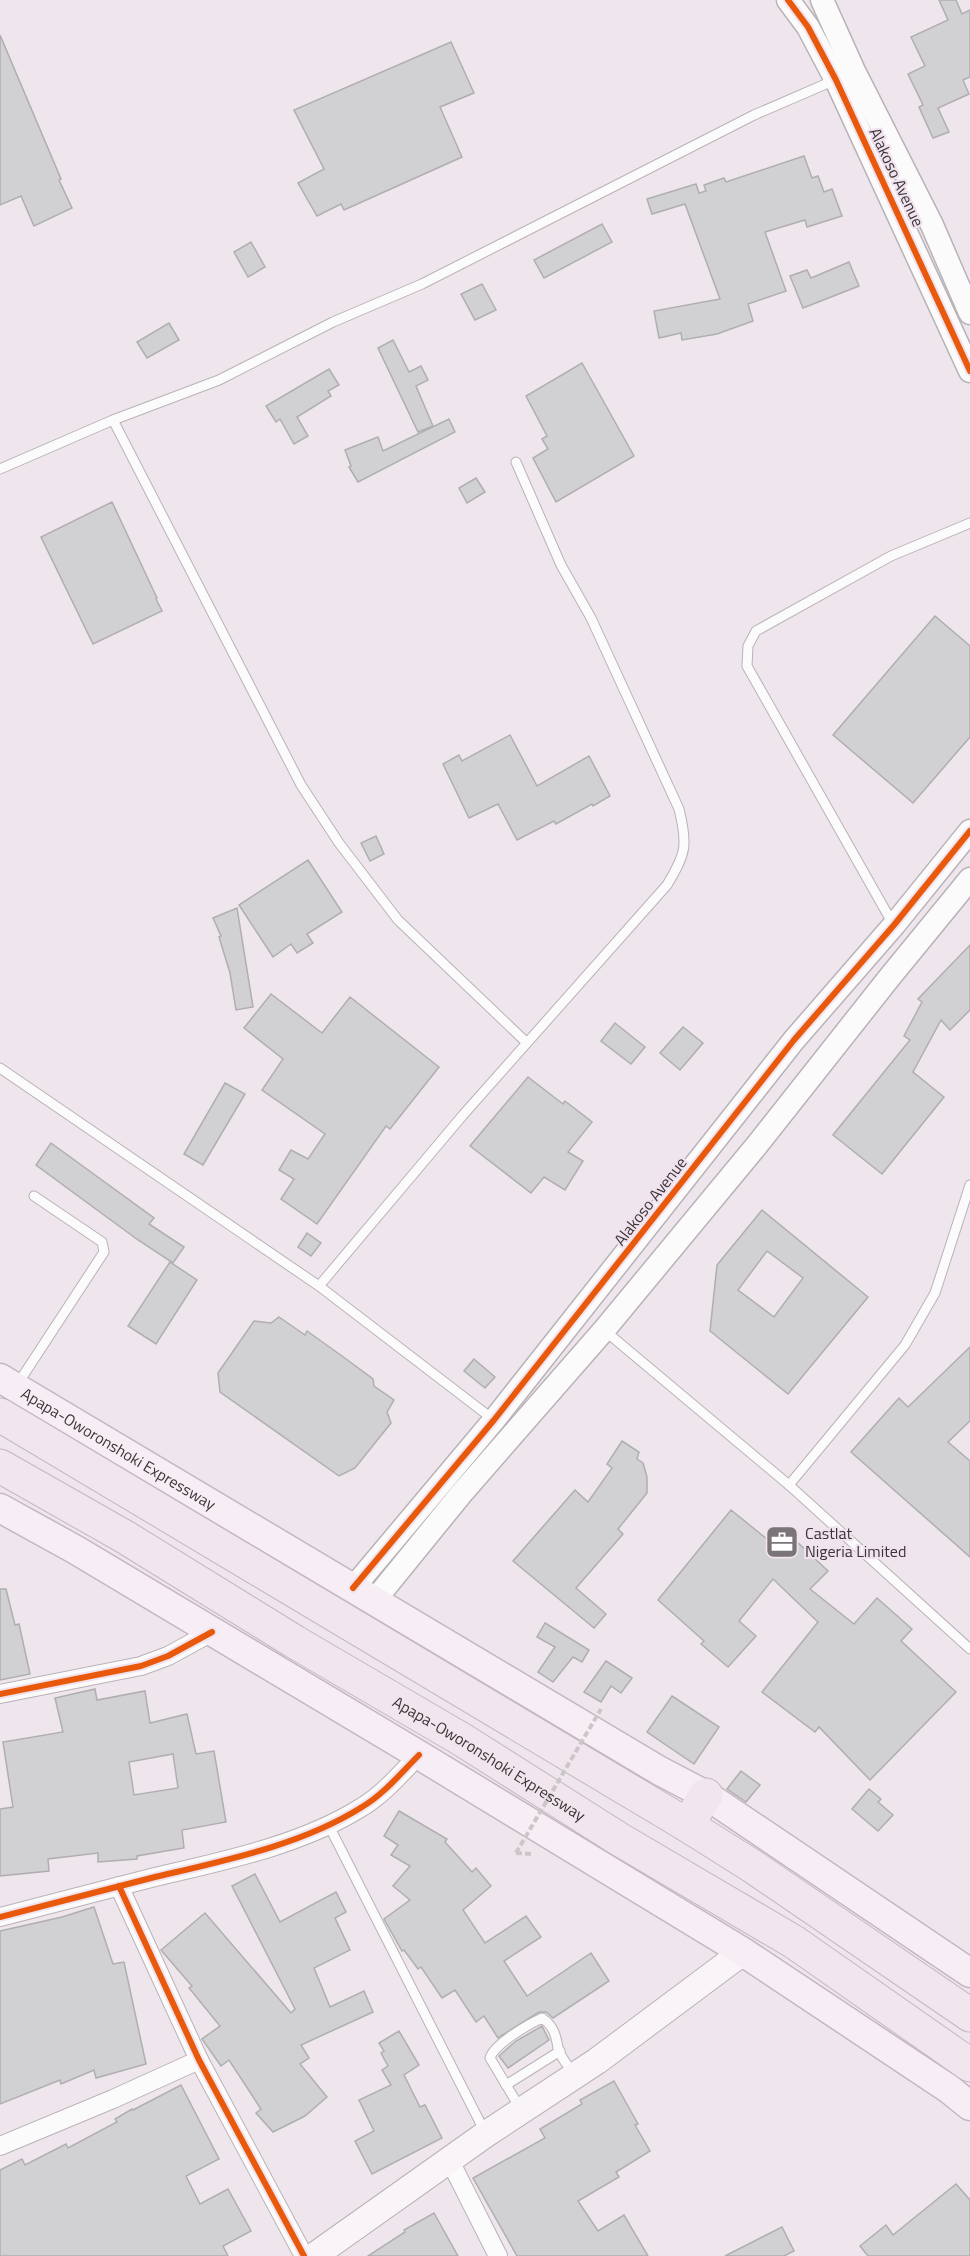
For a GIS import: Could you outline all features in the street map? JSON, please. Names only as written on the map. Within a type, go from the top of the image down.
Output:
[{"type":"highway","name":"Apapa-Oworonshoki Expressway","points":[[5,1394],[762,1872],[970,2014]]},
{"type":"highway","name":"Apapa-Oworonshoki Expressway","points":[[0,1466],[125,1537],[295,1642],[460,1739],[619,1839],[794,1942],[970,2065]]},
{"type":"highway","points":[[687,1825],[706,1795]]},
{"type":"main road","name":"Apapa-Oworonshoki Expressway","points":[[5,1394],[363,1595],[660,1771],[706,1795],[970,1973]]},
{"type":"main road","name":"Apapa-Oworonshoki Expressway","points":[[0,1508],[76,1550],[743,1952],[949,2089],[970,2106]]},
{"type":"main road","points":[[314,2256],[486,2134],[575,2075],[743,1952]]},
{"type":"street","name":"Alakoso Avenue","points":[[788,0],[845,76],[932,225],[970,313]]},
{"type":"street","name":"Alakoso Avenue","points":[[822,0],[845,76],[925,269],[964,342],[970,371]]},
{"type":"street","name":"Alakoso Avenue","points":[[363,1595],[494,1420],[794,1040],[894,925],[970,831]]},
{"type":"street","points":[[363,1595],[461,1494],[604,1330],[757,1145],[970,879]]},
{"type":"street","points":[[0,1694],[141,1666],[168,1656],[212,1632]]},
{"type":"street","points":[[0,1917],[208,1864],[304,1836],[329,1826],[363,1806],[377,1796],[419,1755]]},
{"type":"street","points":[[119,1886],[199,2060],[304,2256]]},
{"type":"street","points":[[0,2146],[199,2060]]},
{"type":"street","points":[[450,2161],[498,2256]]},
{"type":"lane","points":[[0,469],[113,420],[219,380],[333,322],[422,284],[754,115],[845,76]]},
{"type":"lane","points":[[113,420],[301,785],[339,843],[398,920],[526,1042]]},
{"type":"lane","points":[[319,1286],[526,1042],[667,885],[682,860],[685,834],[679,809],[591,618],[561,565],[516,462]]},
{"type":"lane","points":[[894,925],[747,666],[748,646],[756,631],[891,556],[970,523]]},
{"type":"lane","points":[[0,1068],[319,1286],[494,1420]]},
{"type":"lane","points":[[789,1485],[905,1345],[934,1293],[970,1185]]},
{"type":"lane","points":[[5,1394],[104,1252],[102,1242],[34,1197]]},
{"type":"lane","points":[[604,1330],[789,1485],[970,1649]]},
{"type":"lane","points":[[329,1826],[486,2134]]},
{"type":"lane","points":[[522,2110],[491,2063],[491,2053],[535,2021],[542,2018],[548,2022],[558,2040],[560,2051],[575,2075]]},
{"type":"lane","points":[[506,2085],[560,2051]]},
{"type":"path","points":[[516,1853],[601,1709]]},
{"type":"building","points":[[939,0],[956,0],[962,14],[970,10],[970,77],[963,80],[969,94],[938,108],[949,132],[933,138],[919,107],[923,105],[908,74],[925,66],[911,37],[948,20]]},
{"type":"building","points":[[0,35],[72,208],[34,226],[21,196],[0,205]]},
{"type":"building","points":[[451,42],[474,93],[440,107],[462,157],[344,210],[341,204],[317,216],[298,183],[324,169],[294,110]]},
{"type":"building","points":[[804,156],[812,178],[818,176],[824,192],[832,189],[842,216],[807,227],[805,220],[765,232],[786,291],[748,304],[753,321],[717,334],[682,340],[681,333],[659,338],[654,311],[720,299],[685,204],[652,214],[647,199],[696,184],[699,193],[706,191],[704,185],[724,178],[726,182]]},
{"type":"building","points":[[602,224],[612,242],[544,278],[534,260]]},
{"type":"building","points":[[251,242],[265,267],[248,277],[234,252]]},
{"type":"building","points":[[849,262],[859,286],[803,308],[790,276],[807,270],[811,278]]},
{"type":"building","points":[[482,284],[496,310],[475,320],[461,294]]},
{"type":"building","points":[[169,323],[179,340],[147,358],[137,342]]},
{"type":"building","points":[[393,340],[409,372],[421,366],[428,380],[416,386],[433,426],[418,432],[378,348]]},
{"type":"building","points":[[582,363],[634,456],[556,502],[533,458],[548,449],[542,439],[547,436],[526,396]]},
{"type":"building","points":[[329,369],[339,385],[328,391],[331,396],[297,417],[308,436],[294,444],[280,419],[276,422],[266,406]]},
{"type":"building","points":[[449,419],[455,432],[358,482],[349,467],[351,466],[345,450],[378,437],[383,451]]},
{"type":"building","points":[[476,478],[485,492],[467,503],[459,488]]},
{"type":"building","points":[[112,502],[162,611],[93,644],[41,537]]},
{"type":"building","points":[[935,616],[970,646],[970,737],[913,803],[833,735]]},
{"type":"building","points":[[510,735],[537,786],[589,756],[610,796],[556,824],[554,821],[517,840],[498,804],[469,818],[443,764],[459,755],[462,761]]},
{"type":"building","points":[[376,836],[384,854],[370,861],[361,843]]},
{"type":"building","points":[[308,860],[342,912],[307,934],[313,943],[297,953],[291,944],[273,957],[239,905]]},
{"type":"building","points":[[237,908],[253,1007],[236,1010],[230,973],[219,937],[221,936],[213,918]]},
{"type":"building","points":[[970,945],[970,1010],[950,1030],[941,1020],[913,1072],[944,1097],[882,1174],[833,1135],[910,1040],[904,1036],[922,1002],[918,999]]},
{"type":"building","points":[[271,994],[322,1033],[350,997],[439,1067],[390,1129],[386,1126],[317,1224],[281,1199],[294,1179],[279,1170],[291,1150],[308,1159],[325,1134],[262,1090],[283,1059],[244,1028]]},
{"type":"building","points":[[615,1023],[645,1047],[631,1064],[601,1041]]},
{"type":"building","points":[[683,1027],[703,1043],[680,1070],[660,1053]]},
{"type":"building","points":[[528,1077],[563,1104],[565,1101],[592,1122],[568,1152],[583,1161],[565,1190],[544,1177],[531,1193],[470,1146]]},
{"type":"building","points":[[225,1083],[245,1094],[203,1165],[184,1154]]},
{"type":"building","points":[[51,1143],[154,1218],[149,1224],[184,1247],[173,1263],[36,1165]]},
{"type":"building","points":[[762,1210],[868,1297],[788,1394],[710,1331],[717,1265]],"holes":[[[767,1251],[803,1278],[774,1317],[738,1290]]]},
{"type":"building","points":[[307,1233],[321,1243],[311,1256],[298,1247]]},
{"type":"building","points":[[170,1262],[197,1280],[156,1344],[128,1326]]},
{"type":"building","points":[[279,1317],[305,1335],[307,1331],[342,1356],[373,1379],[374,1386],[394,1400],[387,1412],[391,1423],[355,1468],[339,1476],[220,1392],[218,1373],[254,1321],[271,1323]]},
{"type":"building","points":[[970,1347],[970,1421],[948,1442],[970,1461],[970,1557],[851,1452],[899,1398],[908,1407]]},
{"type":"building","points":[[474,1359],[495,1377],[485,1388],[464,1371]]},
{"type":"building","points":[[622,1441],[639,1452],[637,1459],[643,1463],[647,1477],[647,1493],[618,1529],[623,1534],[576,1588],[606,1614],[594,1628],[513,1561],[575,1490],[588,1502],[612,1468],[607,1464]]},
{"type":"building","points":[[731,1510],[783,1552],[795,1540],[828,1571],[810,1589],[854,1624],[877,1598],[912,1629],[901,1641],[956,1692],[870,1780],[819,1727],[815,1732],[762,1692],[818,1622],[773,1579],[739,1621],[756,1636],[728,1667],[701,1644],[704,1641],[658,1600]]},
{"type":"building","points":[[0,1589],[6,1589],[15,1625],[19,1624],[30,1674],[0,1680]]},
{"type":"building","points":[[545,1623],[589,1650],[582,1662],[573,1657],[553,1682],[538,1672],[555,1647],[537,1637]]},
{"type":"building","points":[[606,1661],[632,1678],[621,1693],[611,1686],[601,1702],[584,1692]]},
{"type":"building","points":[[95,1689],[97,1700],[145,1691],[150,1723],[187,1714],[196,1754],[214,1751],[226,1822],[182,1830],[184,1848],[137,1856],[137,1859],[98,1862],[98,1853],[48,1859],[49,1871],[0,1876],[0,1809],[13,1807],[3,1742],[63,1732],[55,1698]],"holes":[[[173,1754],[178,1788],[134,1795],[129,1762]]]},
{"type":"building","points":[[672,1696],[719,1727],[694,1764],[647,1732]]},
{"type":"building","points":[[741,1771],[760,1785],[746,1802],[727,1789]]},
{"type":"building","points":[[869,1789],[881,1799],[878,1802],[893,1815],[878,1831],[852,1809]]},
{"type":"building","points":[[399,1811],[447,1839],[445,1842],[472,1872],[476,1868],[491,1886],[463,1910],[485,1943],[526,1916],[541,1937],[504,1961],[527,1996],[591,1953],[609,1981],[553,2018],[546,2012],[539,2012],[498,2038],[484,2016],[476,2022],[455,1990],[442,1998],[421,1967],[418,1969],[404,1950],[402,1951],[384,1919],[410,1900],[393,1886],[410,1866],[391,1855],[398,1845],[384,1836]]},
{"type":"building","points":[[255,1874],[280,1922],[336,1892],[346,1912],[335,1918],[350,1950],[314,1968],[330,2007],[364,1991],[373,2012],[301,2045],[309,2058],[300,2064],[327,2097],[305,2116],[273,2132],[256,2113],[261,2109],[229,2060],[221,2066],[202,2039],[220,2026],[189,1988],[192,1986],[161,1950],[205,1913],[291,2013],[295,2009],[232,1886]]},
{"type":"building","points":[[94,1907],[113,1964],[124,1962],[146,2064],[96,2078],[94,2070],[61,2084],[60,2080],[0,2104],[0,1931]]},
{"type":"building","points":[[542,2026],[549,2040],[508,2068],[499,2056],[516,2041]]},
{"type":"building","points":[[399,2031],[419,2065],[404,2075],[420,2107],[425,2105],[442,2138],[372,2174],[355,2141],[374,2131],[359,2100],[391,2085],[382,2070],[388,2066],[379,2043]]},
{"type":"building","points":[[614,2081],[650,2151],[616,2172],[619,2177],[578,2201],[598,2231],[624,2215],[648,2256],[517,2256],[473,2178],[545,2138],[540,2129],[582,2104],[580,2100]]},
{"type":"building","points":[[181,2085],[219,2159],[186,2176],[200,2204],[228,2189],[251,2231],[223,2246],[228,2256],[0,2256],[0,2170],[22,2159],[25,2165],[66,2144],[68,2148],[117,2122],[115,2119],[132,2109]]},
{"type":"building","points":[[956,2184],[970,2200],[970,2256],[868,2256],[860,2246],[886,2225],[893,2235]]},
{"type":"building","points":[[434,2213],[458,2256],[368,2256],[405,2232],[404,2230]]},
{"type":"building","points":[[782,2227],[794,2251],[784,2256],[725,2256]]},
{"type":"cycle path","points":[[788,0],[808,27],[836,80],[970,371]]},
{"type":"cycle path","points":[[353,1588],[494,1420],[794,1040],[894,925],[970,831]]},
{"type":"cycle path","points":[[0,1694],[141,1666],[168,1656],[212,1632]]},
{"type":"cycle path","points":[[0,1917],[235,1858],[314,1832],[370,1802],[419,1755]]},
{"type":"cycle path","points":[[119,1886],[199,2060],[304,2256]]},
{"type":"place","name":"Castlat Nigeria Limited","points":[[782,1542]]}]
